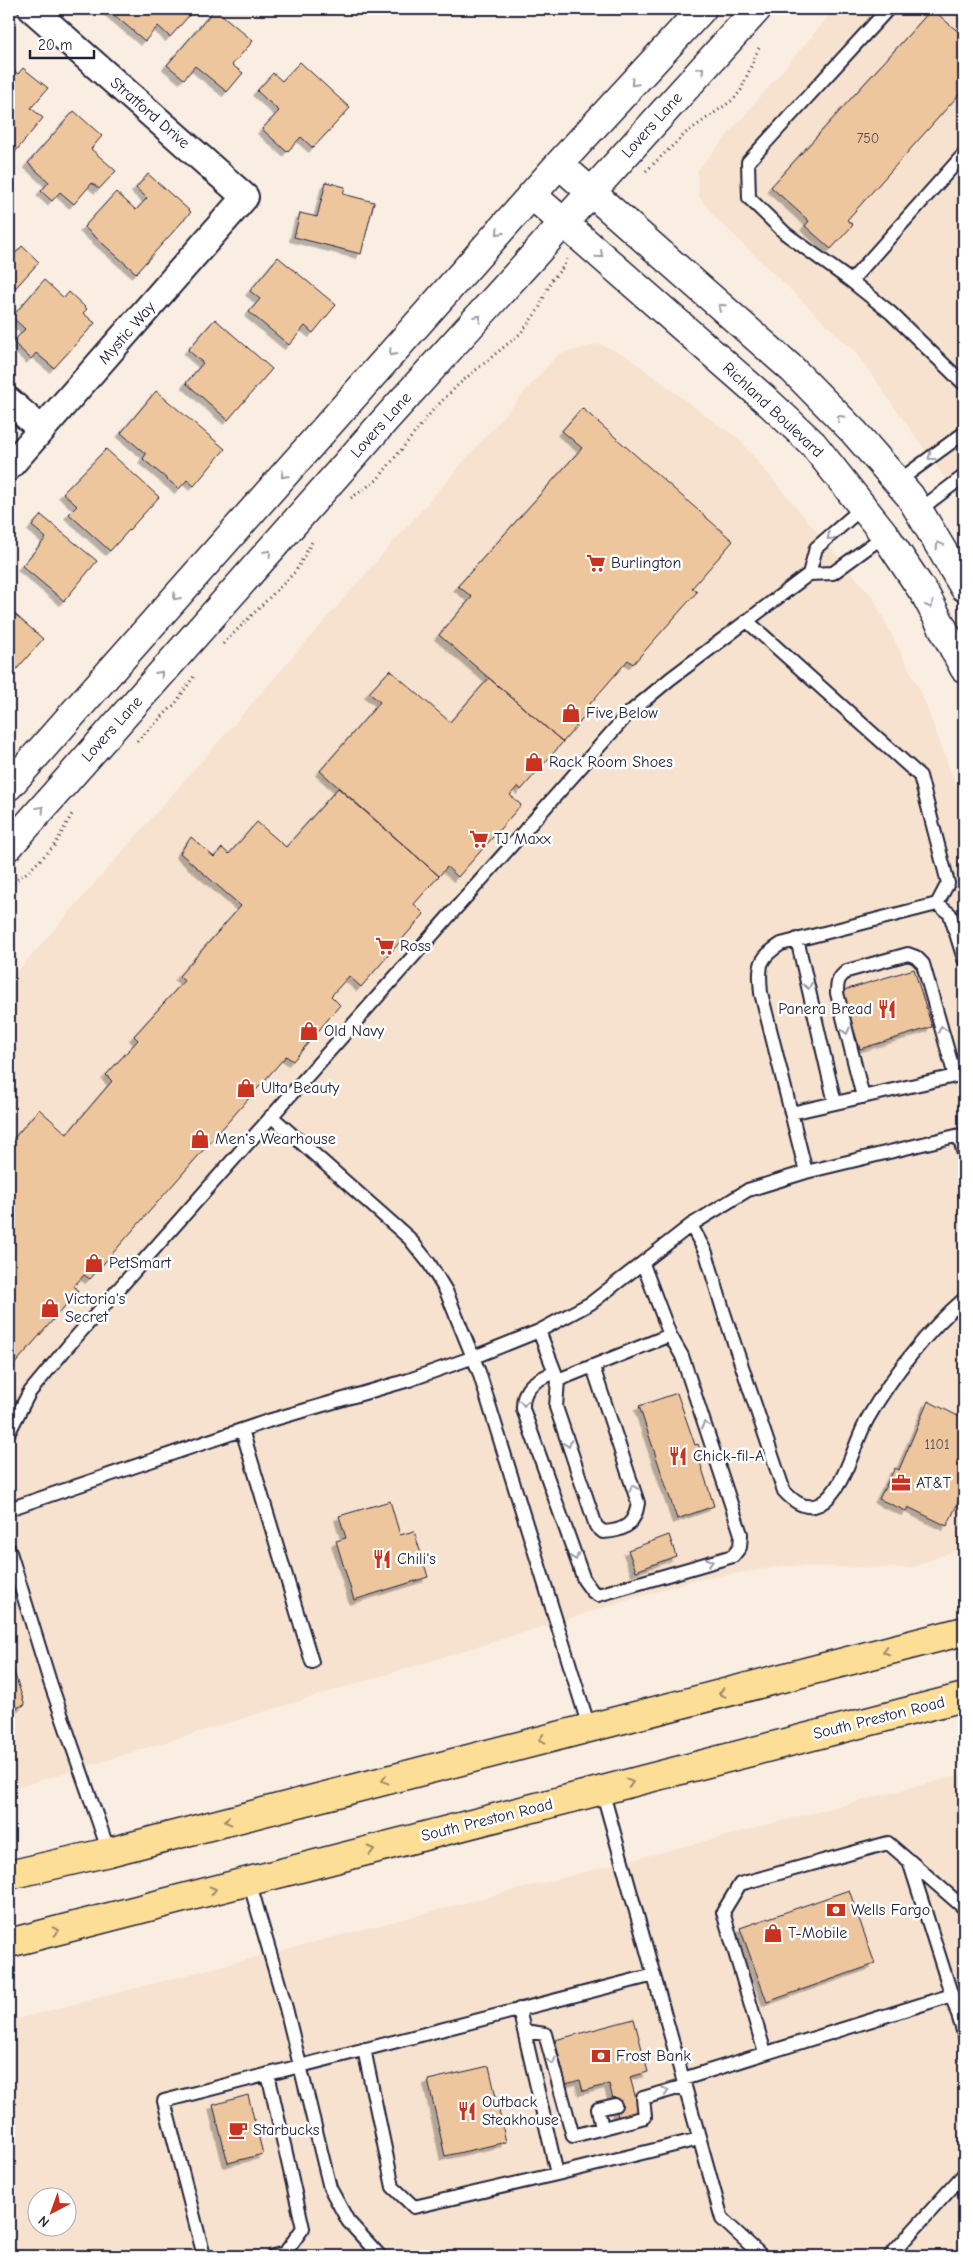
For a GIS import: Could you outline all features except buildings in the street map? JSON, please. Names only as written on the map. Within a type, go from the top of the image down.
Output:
[{"type":"main road","points":[[9,1876],[109,1852],[964,1631]]},
{"type":"main road","name":"South Preston Road","points":[[9,1943],[964,1697]]},
{"type":"street","name":"Stratford Drive","points":[[32,9],[245,197]]},
{"type":"street","points":[[9,786],[559,164],[702,9]]},
{"type":"street","name":"Lovers Lane","points":[[9,846],[372,435],[757,9]]},
{"type":"street","points":[[559,164],[792,369],[854,432],[910,496],[964,587]]},
{"type":"street","name":"Richland Boulevard","points":[[532,195],[767,401],[813,444],[885,535],[926,596],[964,668]]},
{"type":"street","name":"Mystic Way","points":[[9,468],[245,197]]},
{"type":"street","points":[[9,400],[42,430]]},
{"type":"street","points":[[863,507],[897,482]]},
{"type":"street","points":[[885,535],[918,511]]},
{"type":"lane","points":[[888,9],[748,162],[749,198],[786,234],[851,281],[891,313],[964,384]]},
{"type":"lane","points":[[851,281],[964,154]]},
{"type":"lane","points":[[897,482],[964,433]]},
{"type":"lane","points":[[918,511],[964,476]]},
{"type":"lane","points":[[809,574],[816,548],[863,507]]},
{"type":"lane","points":[[9,1432],[20,1407],[45,1373],[628,714],[670,679],[809,574],[833,573],[885,535]]},
{"type":"lane","points":[[747,621],[920,776],[948,883],[937,904],[781,944],[769,952],[759,967],[761,993],[806,1172]]},
{"type":"lane","points":[[937,904],[950,914],[964,959]]},
{"type":"lane","points":[[797,939],[835,1103]]},
{"type":"lane","points":[[791,1113],[863,1097],[959,1075],[924,964],[916,957],[908,954],[847,971],[840,976],[837,983],[837,993],[863,1097]]},
{"type":"lane","points":[[271,1116],[409,1238],[429,1263],[446,1291],[474,1357],[590,1727]]},
{"type":"lane","points":[[9,1509],[242,1430],[409,1380],[539,1331],[592,1302],[691,1225],[748,1190],[806,1172],[962,1135],[964,1154]]},
{"type":"lane","points":[[691,1225],[706,1253],[724,1313],[784,1490],[794,1501],[807,1507],[820,1504],[832,1492],[842,1476],[867,1418],[897,1374],[951,1310],[964,1299]]},
{"type":"lane","points":[[643,1264],[670,1335],[682,1356],[741,1534],[740,1547],[733,1556],[598,1595],[592,1591],[584,1580],[523,1409],[522,1398],[538,1379],[593,1367],[670,1335]]},
{"type":"lane","points":[[539,1331],[557,1376],[556,1407],[596,1526],[603,1532],[623,1528],[631,1523],[637,1513],[638,1502],[593,1367]]},
{"type":"lane","points":[[242,1430],[312,1662]]},
{"type":"lane","points":[[9,1549],[50,1682],[109,1852]]},
{"type":"lane","points":[[602,1790],[722,2219],[762,2256]]},
{"type":"lane","points":[[765,2053],[723,1912],[740,1884],[888,1843],[964,1908]]},
{"type":"lane","points":[[909,1861],[964,2034]]},
{"type":"lane","points":[[249,1881],[286,2008],[330,2188],[348,2221],[380,2256]]},
{"type":"lane","points":[[204,2256],[164,2101],[654,1974]]},
{"type":"lane","points":[[524,2032],[545,2034],[572,2136],[645,2117],[640,2099],[684,2082],[765,2053],[952,1995]]},
{"type":"lane","points":[[519,2009],[557,2174]]},
{"type":"lane","points":[[364,2049],[393,2187],[414,2207],[699,2139]]},
{"type":"lane","points":[[268,2074],[303,2228],[285,2253],[273,2256]]},
{"type":"lane","points":[[602,2128],[598,2110],[615,2105]]},
{"type":"lane","points":[[890,2256],[964,2174]]},
{"type":"path","points":[[639,178],[686,133],[734,99],[741,90],[763,38]]},
{"type":"path","points":[[345,502],[377,480],[433,410],[459,384],[521,333],[539,309],[551,282],[563,268],[568,257]]},
{"type":"path","points":[[216,650],[296,571],[315,538]]},
{"type":"path","points":[[133,744],[175,704],[197,671]]},
{"type":"path","points":[[9,885],[29,871],[55,846],[75,809]]},
{"type":"shaded area","points":[[835,9],[964,9],[964,505],[856,353],[715,217],[699,197],[697,171]]},
{"type":"shaded area","points":[[600,344],[625,355],[737,437],[873,598],[921,692],[956,786],[964,814],[964,1547],[911,1568],[783,1566],[691,1581],[9,1790],[9,981],[558,354]]},
{"type":"shaded area","points":[[964,1774],[964,2256],[9,2256],[9,2021]]},
{"type":"place","name":"Burlington","points":[[596,563]]},
{"type":"place","name":"Five Below","points":[[571,713]]},
{"type":"place","name":"Rack Room Shoes","points":[[534,762]]},
{"type":"place","name":"TJ Maxx","points":[[479,839]]},
{"type":"place","name":"Ross","points":[[385,946]]},
{"type":"place","name":"Panera Bread","points":[[887,1009]]},
{"type":"place","name":"Old Navy","points":[[309,1031]]},
{"type":"place","name":"Ulta Beauty","points":[[246,1088]]},
{"type":"place","name":"Men's Wearhouse","points":[[200,1139]]},
{"type":"place","name":"PetSmart","points":[[94,1263]]},
{"type":"place","name":"Victoria's Secret","points":[[50,1308]]},
{"type":"place","name":"Chick-fil-A","points":[[678,1456]]},
{"type":"place","name":"AT&T","points":[[901,1483]]},
{"type":"place","name":"Chili's","points":[[382,1559]]},
{"type":"place","name":"Wells Fargo","points":[[836,1910]]},
{"type":"place","name":"T-Mobile","points":[[773,1933]]},
{"type":"place","name":"Frost Bank","points":[[601,2056]]},
{"type":"place","name":"Outback Steakhouse","points":[[467,2111]]},
{"type":"place","name":"Starbucks","points":[[238,2130]]}]
